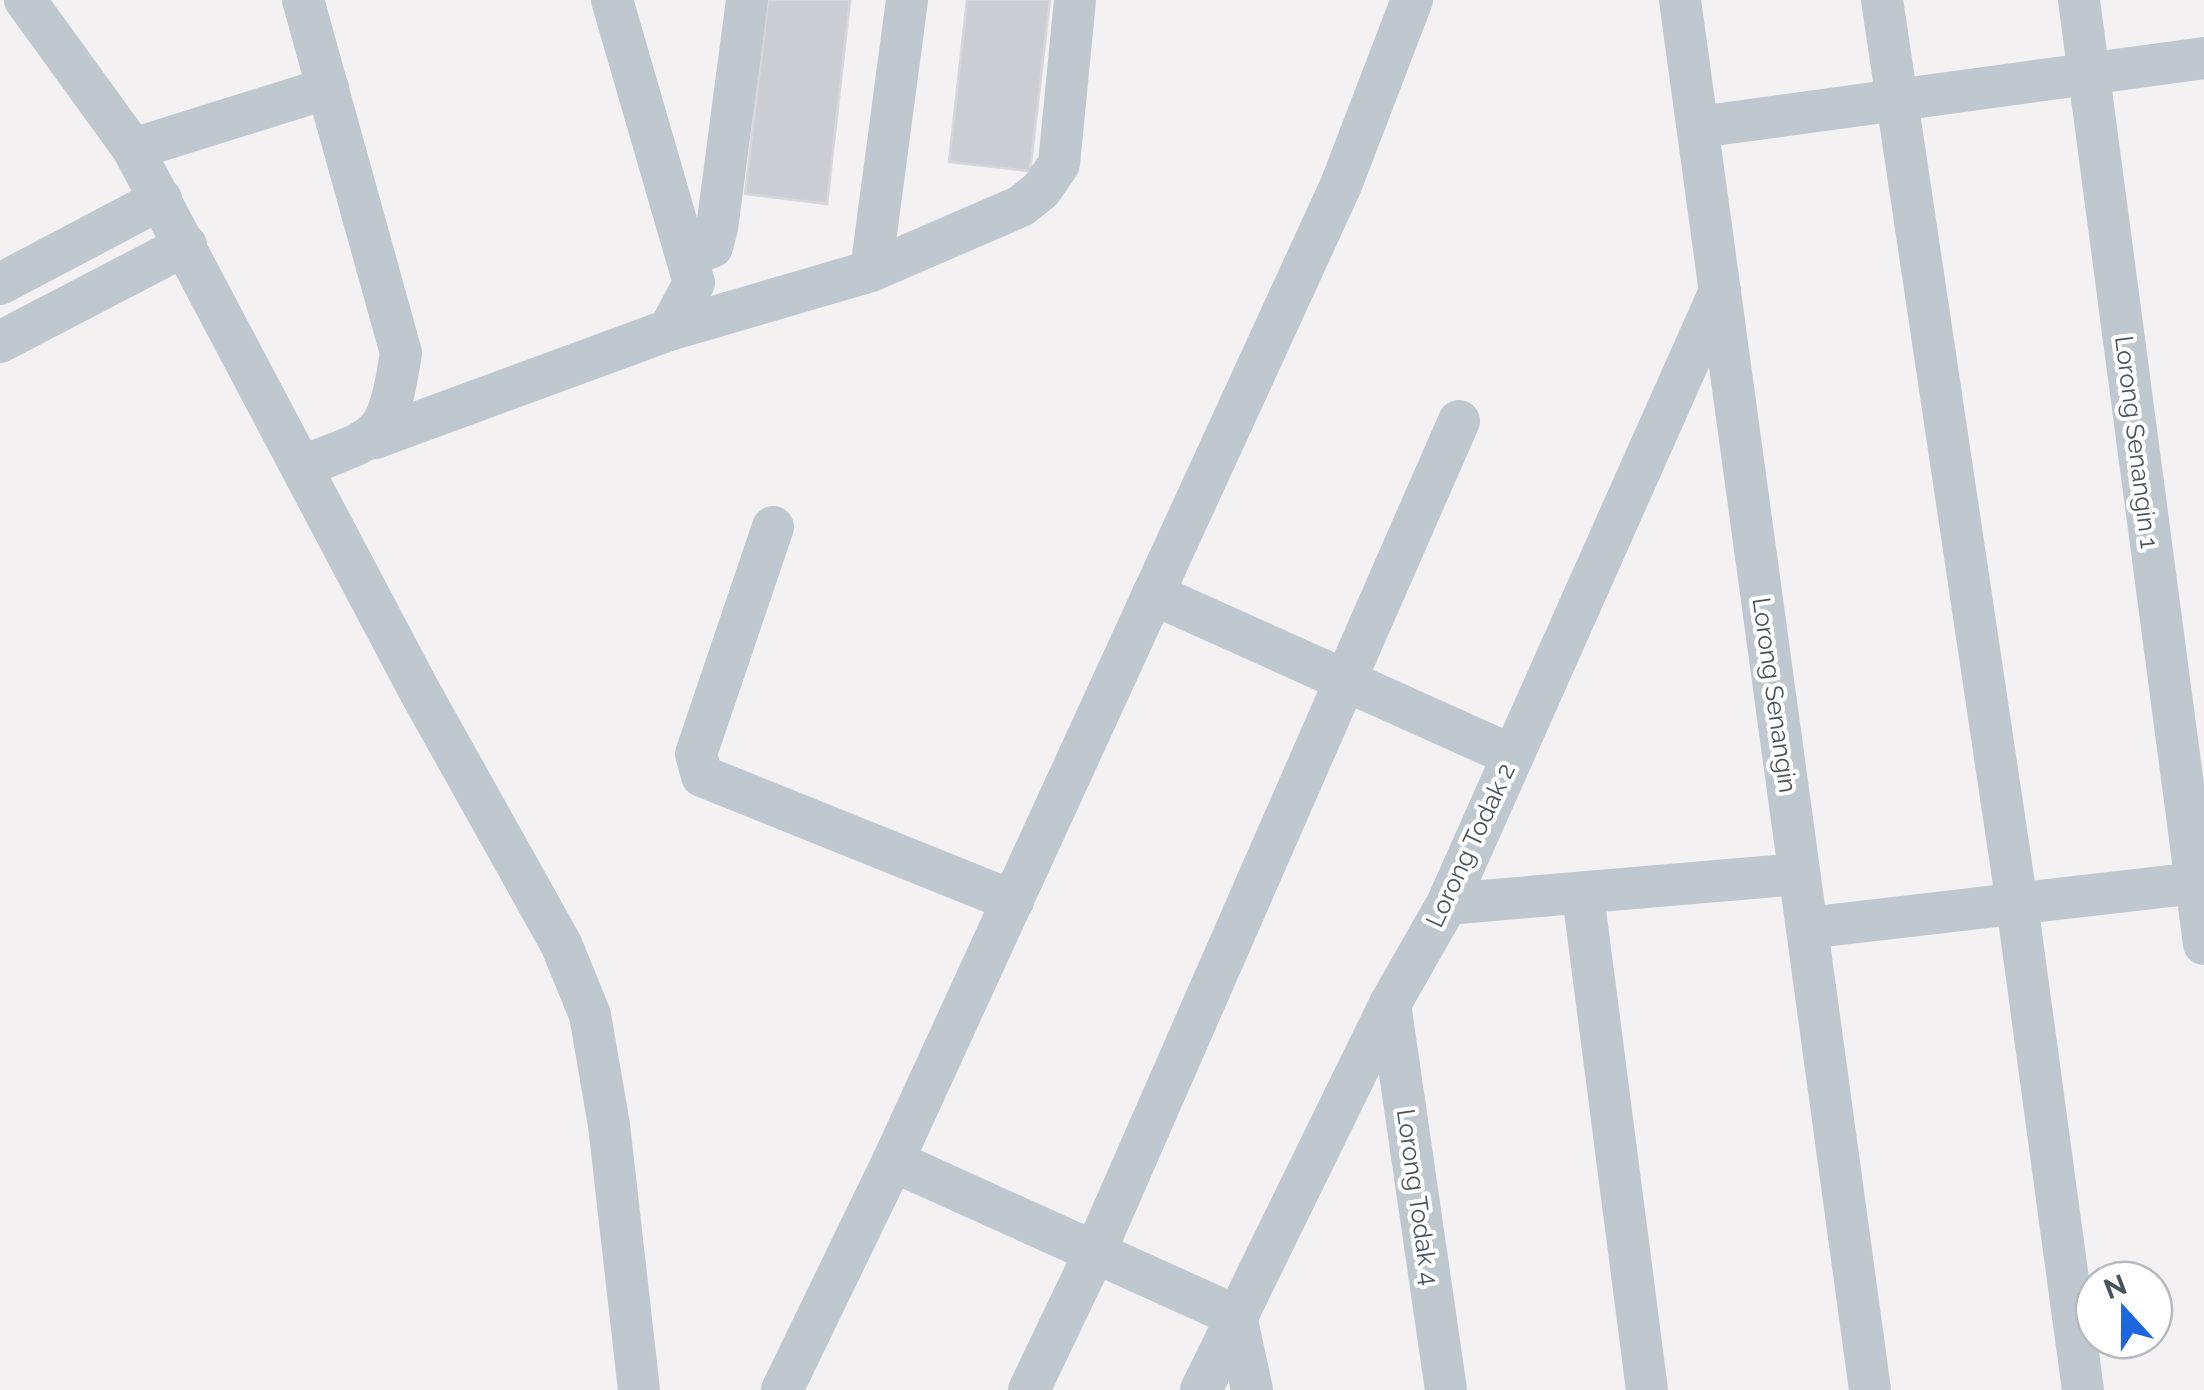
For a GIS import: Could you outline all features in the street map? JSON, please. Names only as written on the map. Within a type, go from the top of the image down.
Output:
[{"type":"street","points":[[25,0],[133,149],[419,690],[561,944],[590,1015],[610,1125],[639,1390]]},
{"type":"street","points":[[302,0],[400,354],[391,413],[375,438]]},
{"type":"street","points":[[612,0],[694,283],[669,330]]},
{"type":"street","points":[[689,256],[712,246],[717,228],[747,0]]},
{"type":"street","points":[[871,271],[908,0]]},
{"type":"street","points":[[303,466],[669,330],[871,271],[1022,206],[1041,190],[1059,164],[1075,0]]},
{"type":"street","points":[[782,1390],[893,1161],[1342,185],[1412,0]]},
{"type":"street","name":"Lorong Senangin","points":[[1680,0],[1870,1390]]},
{"type":"street","points":[[1882,0],[2017,904],[2083,1390]]},
{"type":"street","name":"Lorong Senangin 1","points":[[2079,0],[2200,883],[2204,944]]},
{"type":"street","points":[[1699,127],[2204,58]]},
{"type":"street","points":[[133,149],[328,88]]},
{"type":"street","points":[[0,284],[161,199]]},
{"type":"street","points":[[0,342],[186,245]]},
{"type":"street","name":"Lorong Todak 2","points":[[1201,1390],[1390,1004],[1447,904],[1721,290]]},
{"type":"street","points":[[1028,1390],[1095,1252],[1348,682],[1458,421]]},
{"type":"street","points":[[772,527],[696,754],[702,776],[1013,901]]},
{"type":"street","points":[[1153,594],[1511,755]]},
{"type":"street","points":[[1447,904],[1800,874]]},
{"type":"street","points":[[1807,928],[2200,883]]},
{"type":"street","points":[[1583,895],[1647,1390]]},
{"type":"street","name":"Lorong Todak 4","points":[[1390,1004],[1446,1390]]},
{"type":"street","points":[[893,1161],[1236,1316],[1252,1390]]},
{"type":"building","points":[[768,0],[850,0],[827,204],[745,194]]},
{"type":"building","points":[[967,0],[1050,0],[1030,171],[949,162]]}]
